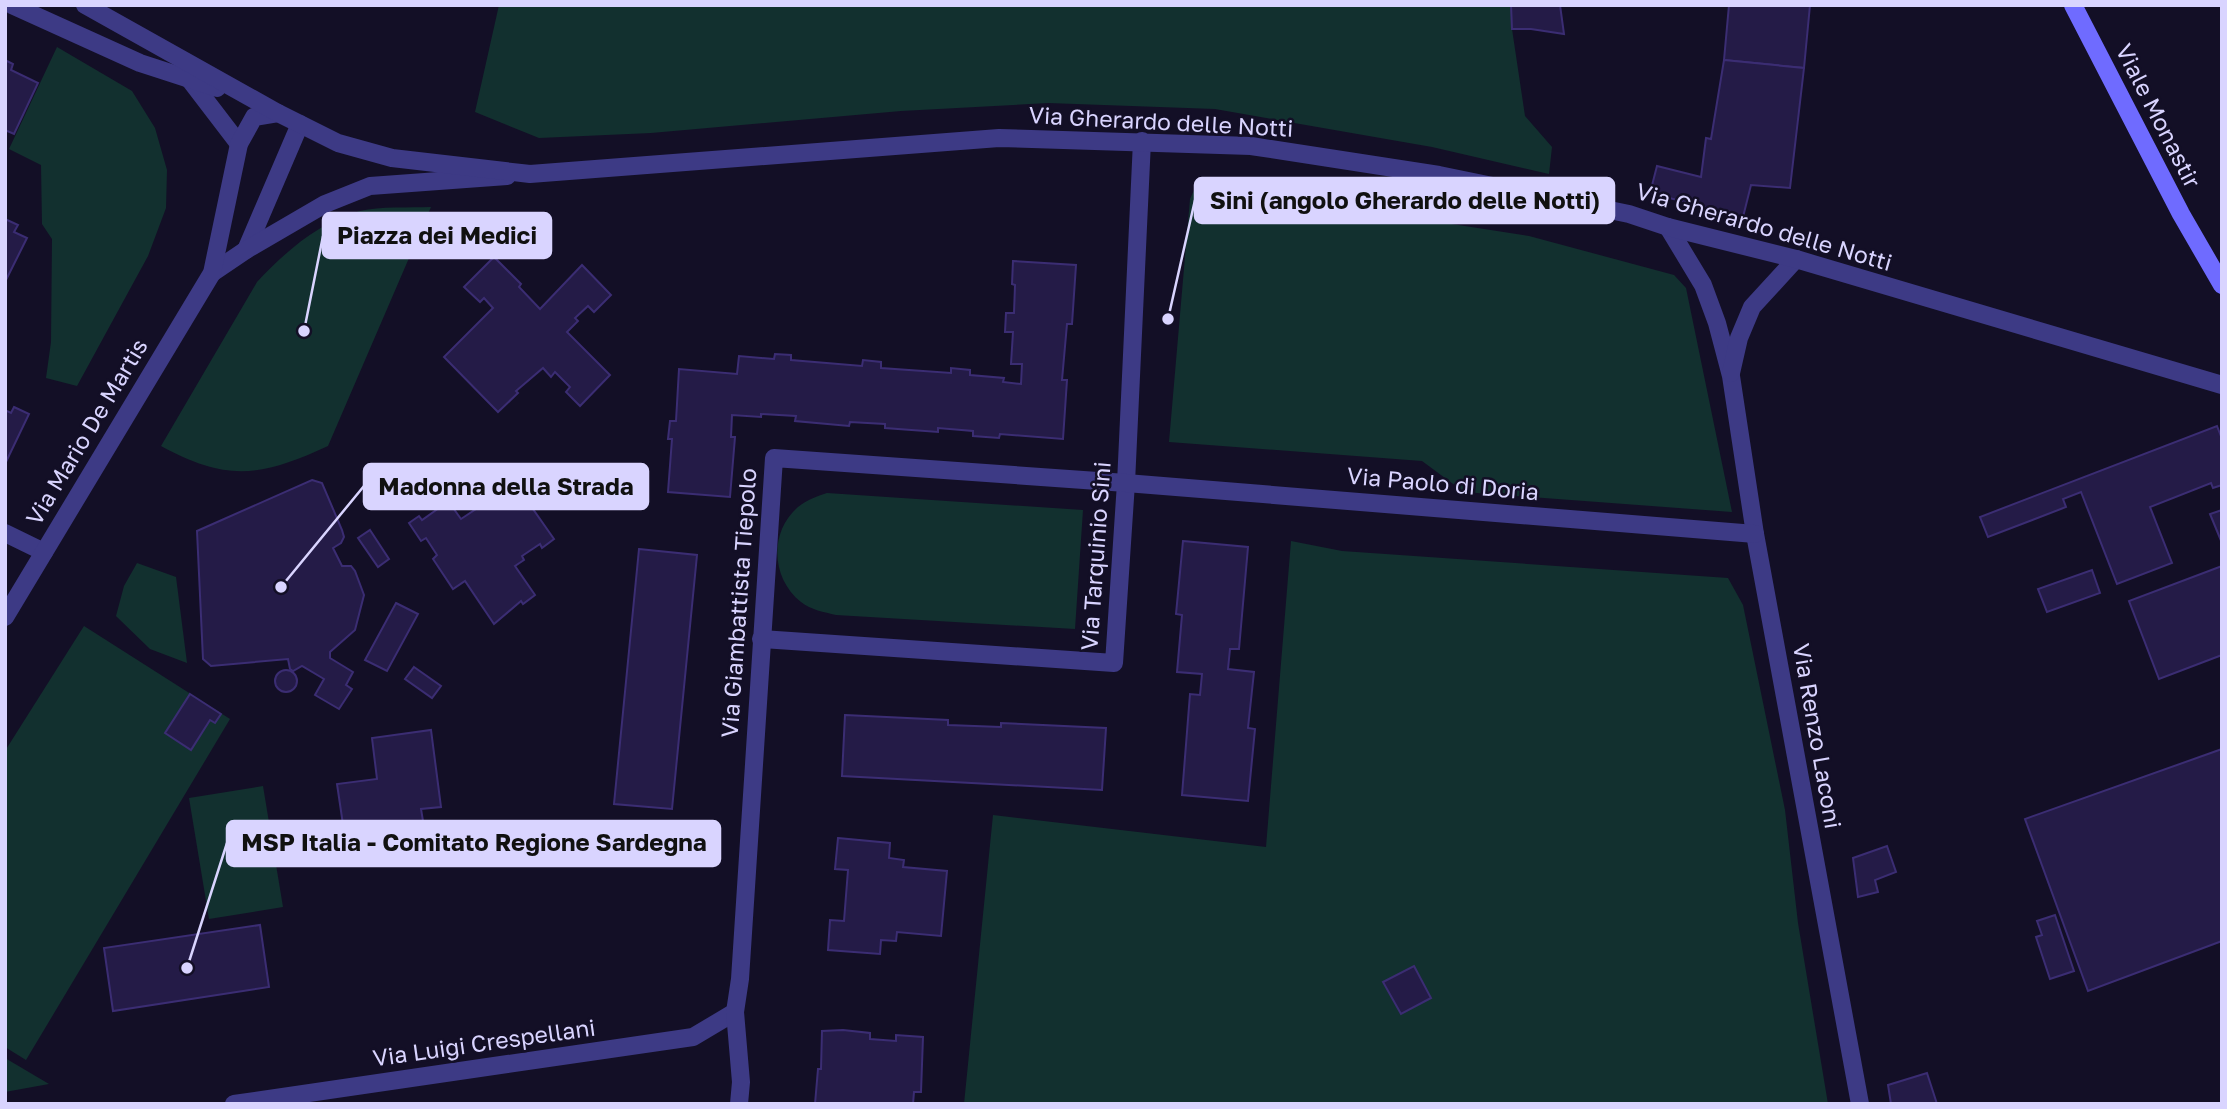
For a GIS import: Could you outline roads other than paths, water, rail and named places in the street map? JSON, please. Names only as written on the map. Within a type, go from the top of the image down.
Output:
[{"type":"main road","name":"Viale Monastir","points":[[2073,5],[2181,214],[2222,285]]},
{"type":"street","name":"Via Gherardo delle Notti","points":[[12,5],[140,63],[250,97]]},
{"type":"street","name":"Via Gherardo delle Notti","points":[[85,5],[278,113],[338,143],[392,158],[530,174],[999,138],[1251,146],[1439,175],[1629,214],[2222,385]]},
{"type":"street","points":[[190,79],[239,144]]},
{"type":"street","name":"Via Mario De Martis","points":[[5,617],[212,273],[239,144],[254,117],[278,113]]},
{"type":"street","points":[[246,250],[300,124]]},
{"type":"street","name":"Via Tarquinio Sini","points":[[761,639],[1114,663],[1126,483],[1142,141]]},
{"type":"street","name":"Via Mario De Martis","points":[[212,273],[325,204],[370,186],[530,174]]},
{"type":"street","name":"Via Renzo Laconi","points":[[1668,226],[1703,285],[1717,323],[1731,376],[1755,534],[1860,1104]]},
{"type":"street","name":"Via Renzo Laconi","points":[[1731,376],[1739,338],[1752,307],[1796,260]]},
{"type":"street","name":"Via Giambattista Tiepolo","points":[[739,1104],[741,1082],[735,1012],[740,979],[774,458],[1126,483]]},
{"type":"street","name":"Via Paolo di Doria","points":[[1126,483],[1755,534]]},
{"type":"street","points":[[5,533],[44,552]]},
{"type":"street","name":"Via Luigi Crespellani","points":[[234,1104],[693,1037],[735,1012]]},
{"type":"place","name":"Sini (angolo Gherardo delle Notti)","points":[[1168,319]]},
{"type":"place","name":"Piazza dei Medici","points":[[304,331]]},
{"type":"place","name":"Madonna della Strada","points":[[281,587]]},
{"type":"place","name":"MSP Italia - Comitato Regione Sardegna","points":[[187,968]]}]
